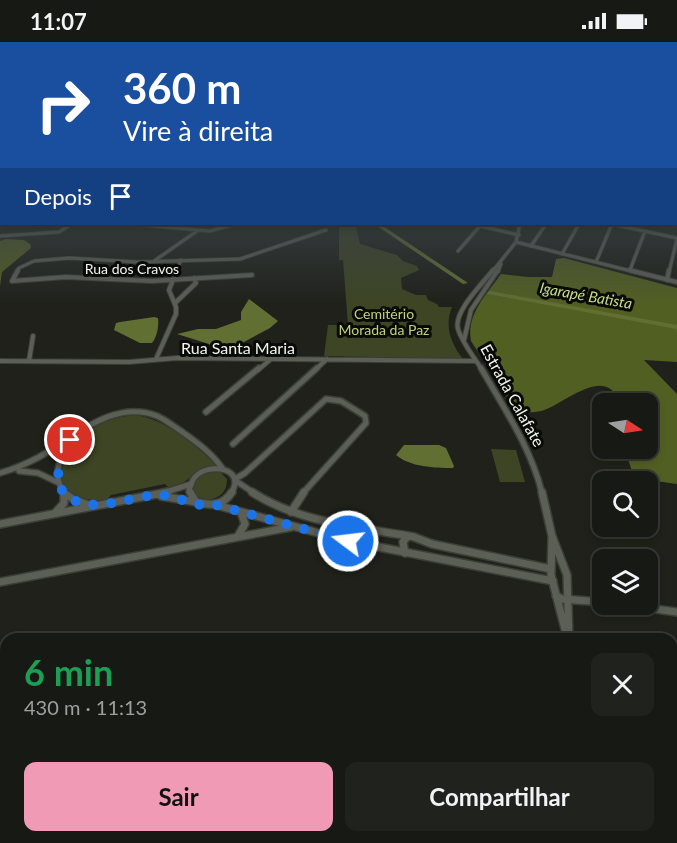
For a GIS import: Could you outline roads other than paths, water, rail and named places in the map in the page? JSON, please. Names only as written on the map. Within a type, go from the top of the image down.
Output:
[{"type":"street","points":[[0,236],[62,230]]},
{"type":"street","points":[[191,230],[214,230]]},
{"type":"street","points":[[153,261],[244,258],[325,230]]},
{"type":"street","points":[[458,251],[476,230]]},
{"type":"street","points":[[499,230],[519,235]]},
{"type":"street","name":"Estrada Calafate","points":[[519,230],[516,242],[501,264],[463,308],[458,318],[459,332],[530,457],[538,477],[552,536],[564,566],[569,598],[569,633]]},
{"type":"street","points":[[531,246],[542,230]]},
{"type":"street","points":[[562,254],[575,230]]},
{"type":"street","points":[[596,262],[608,230]]},
{"type":"street","points":[[642,230],[677,238],[667,279]]},
{"type":"street","points":[[153,261],[197,231]]},
{"type":"street","points":[[630,270],[645,231]]},
{"type":"street","points":[[516,242],[677,282]]},
{"type":"street","name":"Rua dos Cravos","points":[[153,261],[74,258],[40,260],[29,262],[19,268],[12,279],[13,282],[66,277],[117,281],[252,275]]},
{"type":"street","points":[[156,359],[175,317],[175,303],[169,290],[181,260]]},
{"type":"street","name":"Estrada Calafate","points":[[464,340],[471,309],[495,278],[501,264]]},
{"type":"street","points":[[117,281],[126,275]]},
{"type":"street","points":[[175,303],[192,290],[196,283],[194,278]]},
{"type":"street","points":[[28,361],[33,336]]},
{"type":"street","name":"Rua Santa Maria","points":[[0,362],[129,362],[156,359],[476,361]]},
{"type":"street","points":[[206,412],[271,359]]},
{"type":"street","points":[[233,444],[327,359]]},
{"type":"street","points":[[216,505],[230,497],[235,489],[236,480],[326,399],[337,399],[362,413],[366,423],[299,498],[291,512]]},
{"type":"street","points":[[15,471],[33,463],[94,422],[130,413],[150,414],[201,445],[222,468],[231,472],[236,480],[273,506],[291,512],[550,566],[559,561],[564,566]]},
{"type":"street","points":[[57,482],[61,456],[72,437]]},
{"type":"street","points":[[196,502],[190,494],[191,484],[198,474],[206,470],[222,468]]},
{"type":"street","points":[[0,473],[15,471],[38,473],[57,482],[64,494],[64,502],[54,514]]},
{"type":"street","points":[[0,524],[159,495],[191,484]]},
{"type":"street","points":[[64,494],[92,506]]},
{"type":"street","points":[[159,495],[207,506],[216,505],[358,543],[553,581]]},
{"type":"street","points":[[237,537],[245,526],[241,512]]},
{"type":"street","points":[[0,582],[296,526]]},
{"type":"street","points":[[358,543],[363,535],[361,527]]},
{"type":"street","name":"Estrada Calafate","points":[[552,536],[550,566],[567,633]]},
{"type":"street","points":[[405,553],[403,542],[407,537]]},
{"type":"street","points":[[556,596],[562,599],[592,601]]},
{"type":"street","points":[[658,609],[677,612]]},
{"type":"waterway","name":"Igarapé Batista","points":[[387,230],[465,283]]},
{"type":"waterway","name":"Igarapé Batista","points":[[490,293],[677,327]]},
{"type":"park label","name":"Cemitério Morada da Paz","points":[[384,322]]}]
